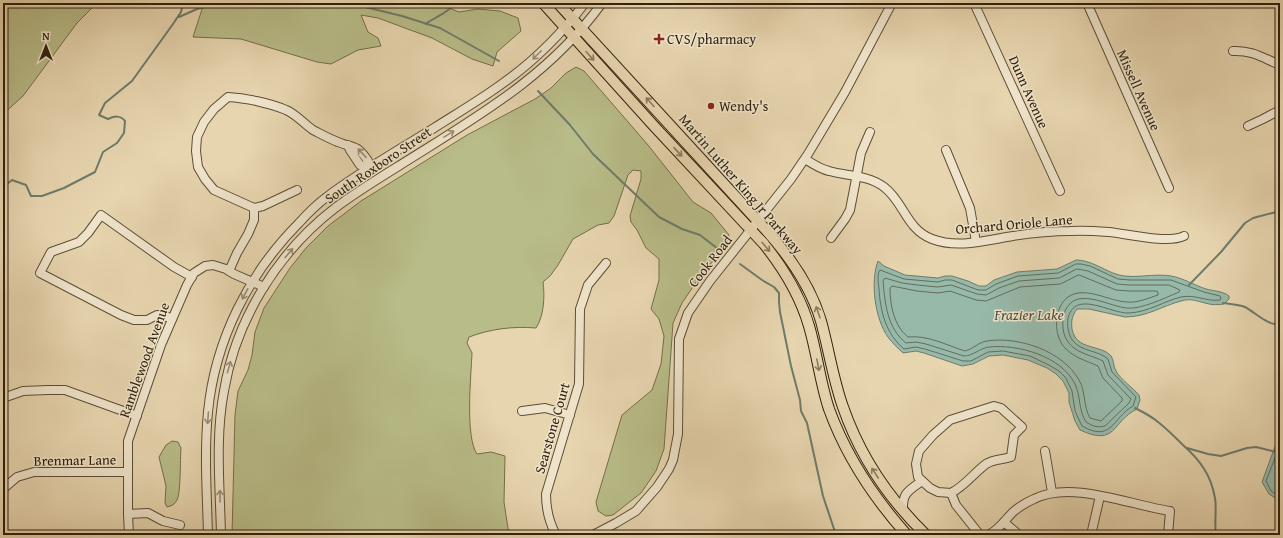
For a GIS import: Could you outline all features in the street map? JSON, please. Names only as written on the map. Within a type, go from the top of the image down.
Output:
[{"type":"main road","name":"Martin Luther King Jr Parkway","points":[[543,3],[777,261],[796,291],[809,325],[829,408],[840,436],[863,478],[877,499],[907,535]]},
{"type":"main road","name":"Martin Luther King Jr Parkway","points":[[558,3],[787,254],[809,291],[821,320],[835,380],[847,420],[867,460],[887,491],[903,511],[926,535]]},
{"type":"street","name":"South Roxboro Street","points":[[208,535],[206,435],[211,388],[216,365],[234,316],[252,281],[267,259],[288,234],[313,209],[367,167],[499,87],[535,57],[585,3]]},
{"type":"street","name":"South Roxboro Street","points":[[221,535],[219,441],[224,391],[228,369],[242,330],[264,287],[291,250],[307,233],[334,209],[367,185],[516,90],[574,38],[602,3]]},
{"type":"street","name":"Cook Road","points":[[593,535],[636,511],[657,487],[669,469],[673,460],[678,434],[678,350],[680,331],[688,313],[710,281],[805,159],[845,92],[892,3]]},
{"type":"street","name":"Dunn Avenue","points":[[974,3],[1060,192]]},
{"type":"street","name":"Missell Avenue","points":[[1087,3],[1168,188]]},
{"type":"street","points":[[1233,51],[1243,50],[1251,52],[1280,65]]},
{"type":"street","points":[[297,190],[262,206],[254,208],[214,190],[205,180],[198,167],[196,151],[197,137],[204,122],[214,109],[228,97],[287,110],[313,129],[339,143],[348,145],[360,165],[367,167]]},
{"type":"street","points":[[1248,126],[1280,110]]},
{"type":"street","points":[[831,238],[848,215],[861,153],[870,132]]},
{"type":"street","points":[[946,150],[970,208],[976,242]]},
{"type":"street","name":"Orchard Oriole Lane","points":[[805,159],[826,171],[872,180],[884,187],[895,198],[912,225],[925,235],[942,242],[958,244],[1038,233],[1067,231],[1102,232],[1176,239],[1184,236]]},
{"type":"street","points":[[229,271],[254,220],[254,208]]},
{"type":"street","points":[[172,318],[157,315],[146,320],[134,320],[121,315],[40,273],[51,252],[79,242],[88,233],[101,215],[174,267],[192,277]]},
{"type":"street","name":"Searstone Court","points":[[556,535],[551,527],[546,507],[546,494],[579,384],[580,310],[588,285],[606,263]]},
{"type":"street","name":"Ramblewood Avenue","points":[[129,535],[128,441],[148,381],[172,318],[194,273],[204,266],[213,265],[264,287]]},
{"type":"street","points":[[3,398],[23,391],[65,390],[137,416]]},
{"type":"street","points":[[994,406],[1001,408],[1022,427],[1014,435],[1011,457],[1004,460],[995,460],[987,463],[968,481],[951,493],[938,492],[930,488],[922,481],[916,471],[919,451],[941,427],[950,420],[994,406]]},
{"type":"street","points":[[522,412],[545,408],[570,415]]},
{"type":"street","points":[[1045,451],[1052,492]]},
{"type":"street","name":"Brenmar Lane","points":[[3,489],[17,478],[34,472],[128,472]]},
{"type":"street","points":[[887,491],[895,494],[906,493],[922,481]]},
{"type":"street","points":[[988,535],[1000,527],[1015,511],[1026,503],[1040,496],[1052,492],[1078,492],[1170,511],[1168,535]]},
{"type":"street","points":[[903,511],[903,502],[906,493]]},
{"type":"street","points":[[951,493],[956,505],[980,535]]},
{"type":"street","points":[[1091,535],[1100,496]]},
{"type":"street","points":[[128,514],[148,513],[163,521],[180,525]]},
{"type":"street","points":[[1004,522],[1019,535]]},
{"type":"green space","points":[[15,3],[97,3],[77,23],[23,96],[3,114],[3,9],[6,9]]},
{"type":"green space","points":[[204,3],[437,3],[459,12],[478,9],[500,11],[518,18],[521,31],[497,52],[493,66],[472,59],[432,38],[378,18],[361,15],[368,32],[378,38],[381,46],[358,50],[331,64],[317,62],[241,39],[193,37]]},
{"type":"green space","points":[[576,67],[584,71],[648,145],[693,202],[711,213],[729,235],[727,245],[701,275],[682,303],[673,323],[664,449],[656,471],[641,493],[613,515],[606,516],[598,511],[596,502],[622,415],[652,390],[661,364],[664,336],[659,319],[651,309],[659,280],[659,259],[646,248],[631,222],[630,216],[641,179],[641,171],[633,170],[628,175],[614,216],[609,223],[598,225],[573,239],[558,265],[550,276],[543,282],[543,306],[541,318],[536,328],[519,327],[502,329],[469,337],[467,343],[472,353],[470,421],[473,446],[477,454],[491,452],[505,456],[504,502],[509,535],[232,535],[235,415],[238,391],[248,370],[252,355],[255,332],[264,308],[290,268],[306,248],[328,226],[361,201],[467,135],[535,99],[551,88],[566,73]]},
{"type":"green space","points":[[172,441],[178,442],[181,448],[180,483],[177,500],[173,505],[167,507],[165,503],[166,486],[159,457],[166,445]]},
{"type":"water","name":"Frazier Lake","points":[[1076,260],[1082,260],[1119,275],[1165,275],[1175,277],[1206,289],[1227,294],[1229,296],[1229,299],[1224,304],[1217,305],[1193,300],[1184,300],[1133,317],[1125,317],[1089,309],[1077,309],[1072,321],[1074,336],[1083,344],[1107,352],[1113,359],[1115,369],[1118,374],[1139,395],[1140,400],[1137,409],[1122,420],[1113,431],[1101,436],[1092,435],[1080,430],[1075,421],[1069,402],[1069,393],[1063,381],[1047,368],[1028,360],[1003,355],[989,356],[973,364],[962,366],[916,351],[903,353],[888,337],[877,311],[874,279],[878,261],[884,266],[905,275],[938,278],[952,276],[979,286],[986,286],[994,280],[1017,272],[1057,269]]},
{"type":"water","points":[[1280,433],[1280,501],[1269,494],[1262,482]]},
{"type":"waterway","points":[[3,187],[12,180],[26,185],[31,196],[42,196],[64,188],[95,172],[103,152],[117,143],[124,133],[125,121],[123,119],[117,117],[108,119],[99,115],[105,103],[132,81],[181,12],[183,3]]},
{"type":"waterway","points":[[179,17],[197,9],[222,3]]},
{"type":"waterway","points":[[349,3],[402,16],[440,28],[499,61]]},
{"type":"waterway","points":[[426,24],[457,3]]},
{"type":"waterway","points":[[538,91],[570,125],[593,154],[659,217],[682,229],[700,235],[722,252]]},
{"type":"waterway","points":[[1189,285],[1221,252],[1245,223],[1253,218],[1280,211]]},
{"type":"waterway","points":[[740,264],[774,287],[779,293],[780,312],[791,366],[800,400],[801,411],[807,423],[823,496],[836,535]]},
{"type":"waterway","points":[[1223,303],[1245,307],[1266,321],[1280,325]]},
{"type":"waterway","points":[[1135,408],[1150,416],[1165,427],[1195,456],[1204,468],[1211,482],[1215,498],[1216,535]]},
{"type":"waterway","points":[[1187,448],[1221,456],[1247,448],[1256,447],[1280,453]]},
{"type":"place","name":"CVS/pharmacy","points":[[659,39]]},
{"type":"place","name":"Wendy's","points":[[711,106]]}]
